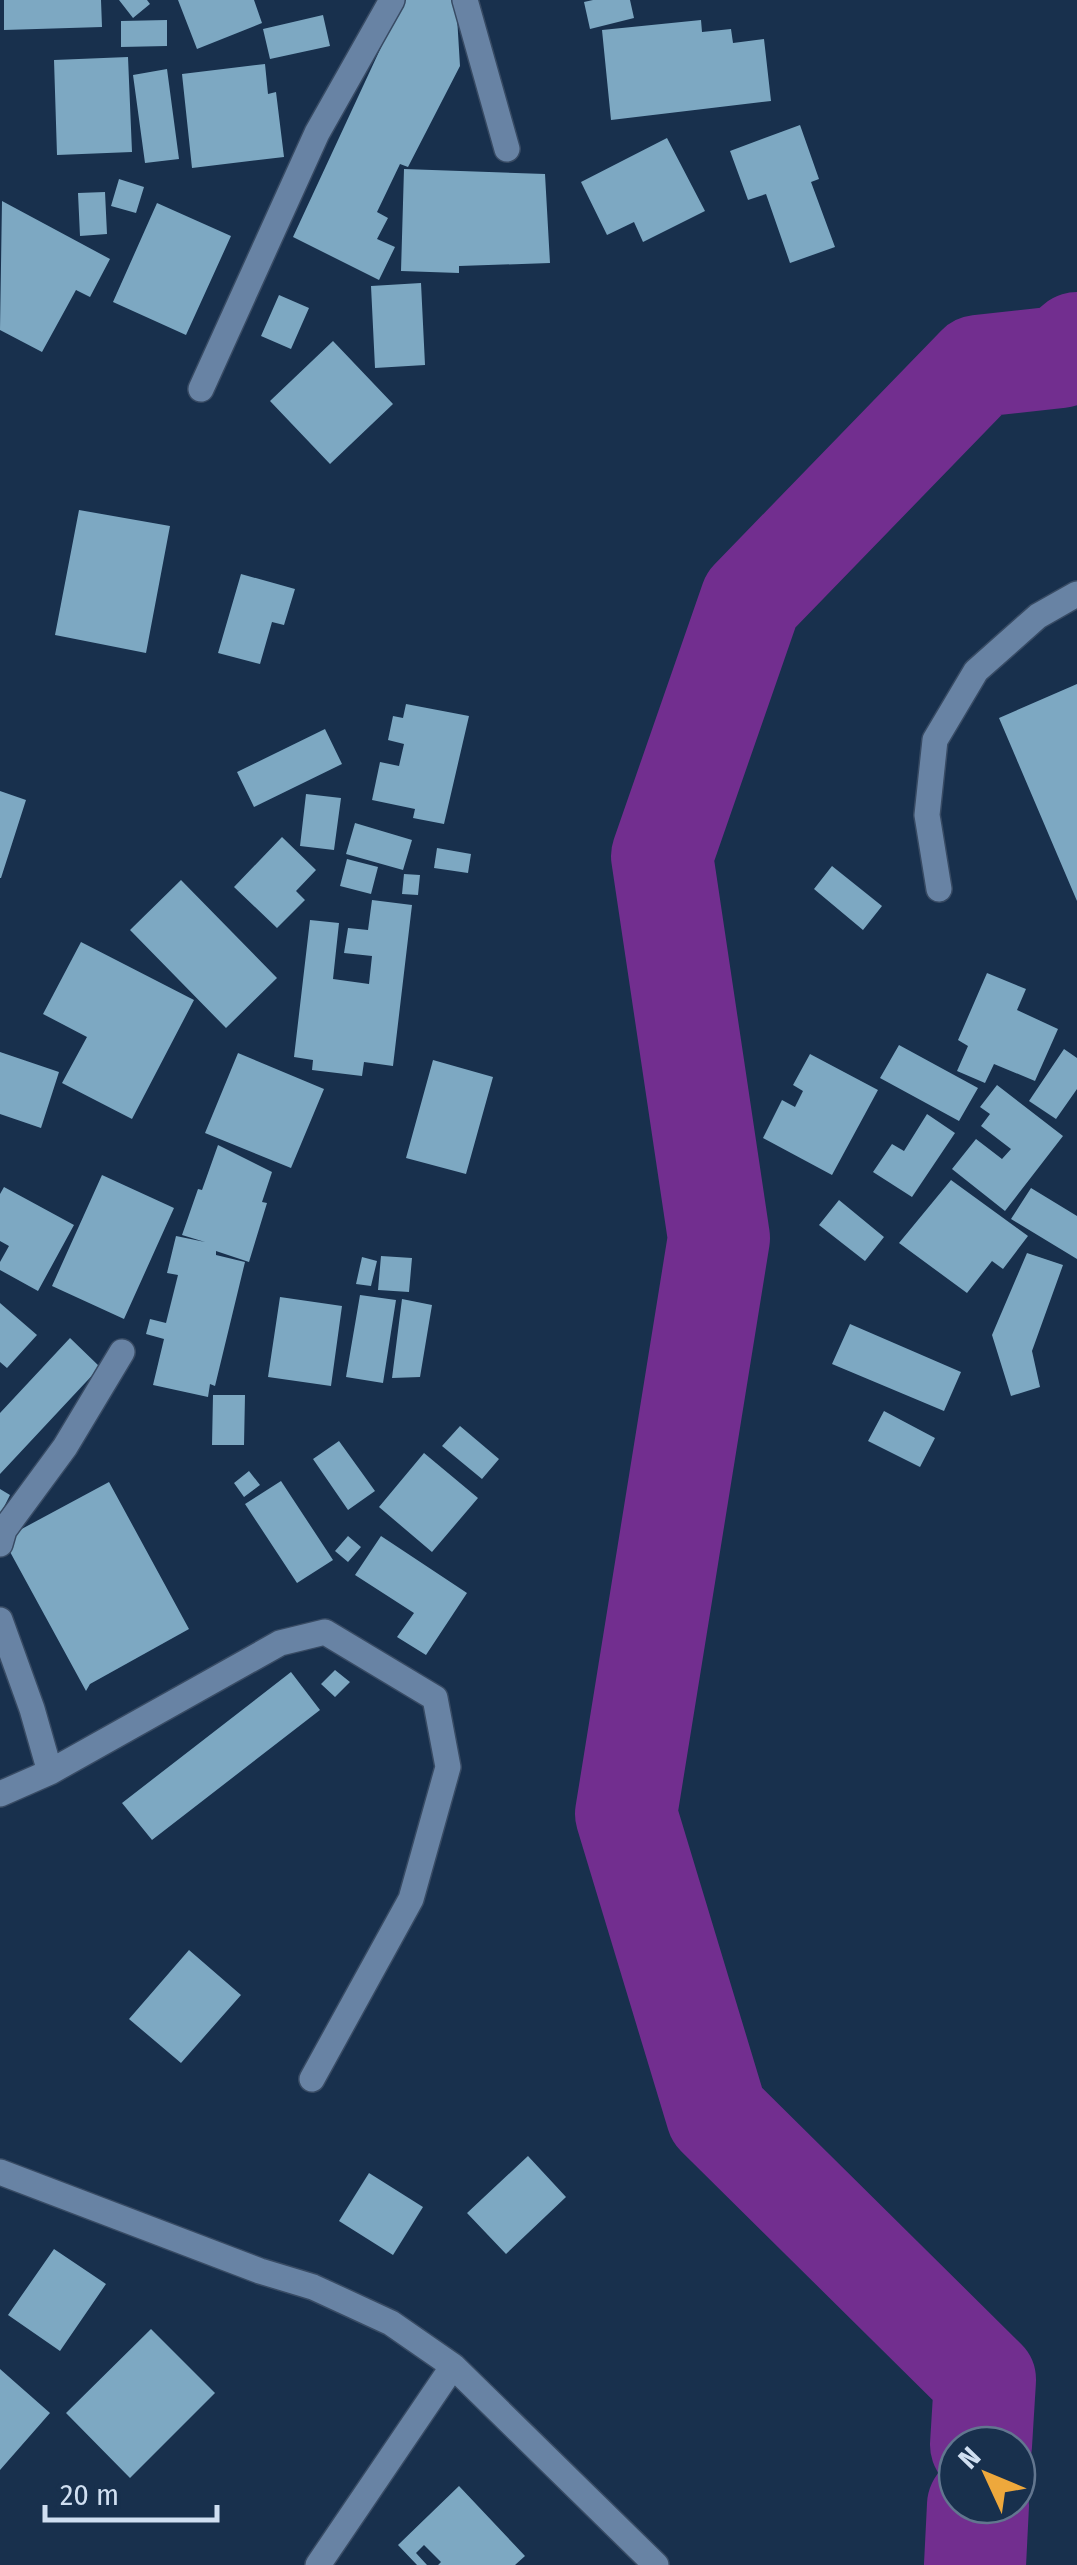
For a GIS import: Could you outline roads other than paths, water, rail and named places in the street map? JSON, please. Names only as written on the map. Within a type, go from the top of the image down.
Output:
[{"type":"street","points":[[201,389],[317,133],[392,0]]},
{"type":"street","points":[[465,0],[507,149]]},
{"type":"street","points":[[940,889],[927,816],[936,740],[976,670],[1038,616],[1077,594]]},
{"type":"street","points":[[0,1544],[4,1530],[65,1447],[122,1352]]},
{"type":"street","points":[[0,1620],[50,1772]]},
{"type":"street","points":[[0,1794],[50,1772],[280,1643],[325,1632],[436,1698],[448,1767],[411,1899],[312,2080]]},
{"type":"street","points":[[0,2172],[260,2272],[313,2287],[391,2323],[453,2366],[656,2565]]},
{"type":"street","points":[[318,2565],[453,2366]]},
{"type":"waterway","points":[[982,2425],[985,2380],[717,2115],[626,1814],[719,1238],[662,856],[751,600],[978,366],[1060,357],[1077,343]]},
{"type":"waterway","points":[[975,2565],[977,2525]]}]
